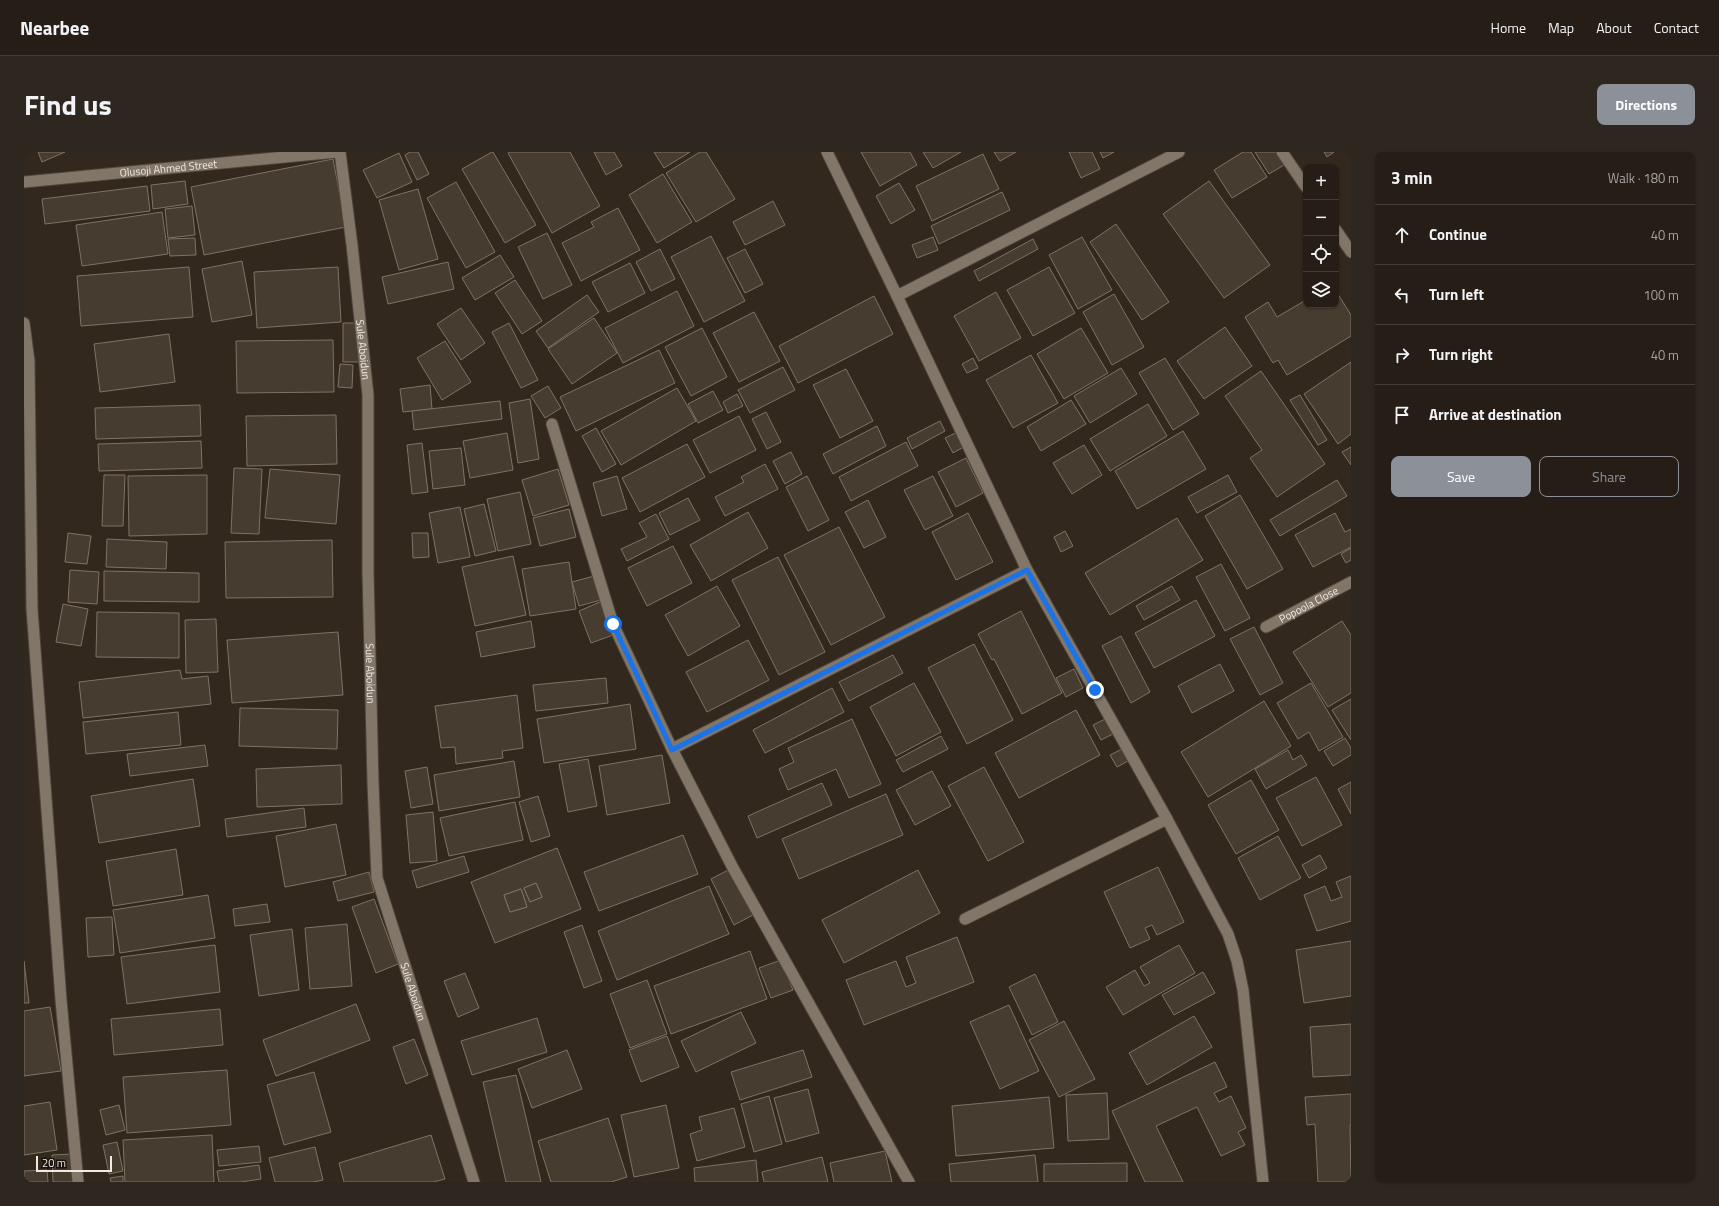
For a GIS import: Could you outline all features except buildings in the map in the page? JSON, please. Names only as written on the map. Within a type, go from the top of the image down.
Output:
[{"type":"street","name":"Olusoji Ahmed Street","points":[[24,182],[338,152]]},
{"type":"street","name":"Sule Aboidun","points":[[338,152],[352,245],[368,395],[369,580],[376,878],[474,1182]]},
{"type":"street","points":[[827,152],[1027,570],[1167,819],[1228,934],[1237,961],[1243,990],[1263,1182]]},
{"type":"street","points":[[897,296],[1179,152]]},
{"type":"street","points":[[1282,152],[1303,183]]},
{"type":"street","points":[[1339,234],[1351,252]]},
{"type":"street","points":[[24,323],[30,361],[32,609],[61,1000],[78,1182]]},
{"type":"street","points":[[552,424],[613,624],[672,750],[733,868],[909,1182]]},
{"type":"street","points":[[672,750],[1027,570]]},
{"type":"street","name":"Popoola Close","points":[[1266,627],[1351,582]]},
{"type":"street","points":[[965,919],[1167,819]]},
{"type":"route","points":[[613,624],[672,750],[1027,570],[1095,690]]}]
